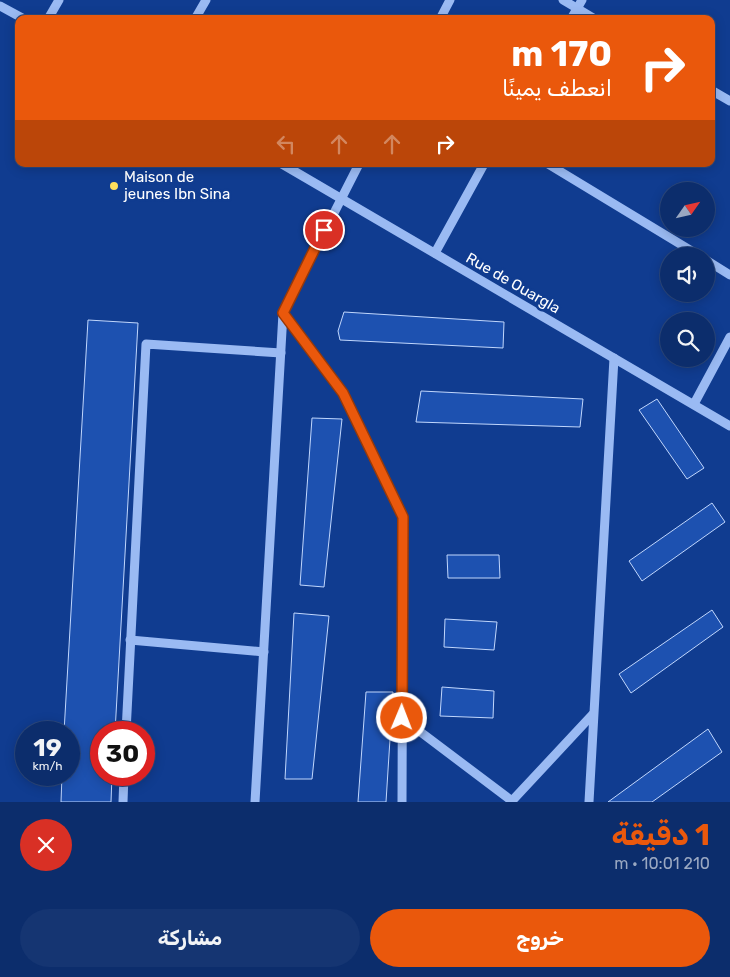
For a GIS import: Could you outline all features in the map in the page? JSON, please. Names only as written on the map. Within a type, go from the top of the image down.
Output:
[{"type":"street","points":[[50,15],[59,0]]},
{"type":"street","points":[[198,15],[206,0]]},
{"type":"street","points":[[442,15],[450,0]]},
{"type":"street","points":[[563,0],[580,4],[591,15]]},
{"type":"street","points":[[573,15],[580,4]]},
{"type":"street","points":[[0,6],[17,15]]},
{"type":"street","points":[[715,92],[730,101]]},
{"type":"street","name":"Rue de Ouargla","points":[[287,167],[730,426]]},
{"type":"street","points":[[255,802],[283,313],[340,197],[357,167]]},
{"type":"street","points":[[435,253],[482,167]]},
{"type":"street","points":[[553,167],[685,247]]},
{"type":"street","points":[[715,265],[730,274]]},
{"type":"street","points":[[283,313],[343,393],[403,517],[402,802]]},
{"type":"street","points":[[694,404],[730,337]]},
{"type":"street","points":[[126,721],[146,344],[281,353]]},
{"type":"street","points":[[588,802],[614,358]]},
{"type":"street","points":[[130,640],[264,652]]},
{"type":"street","points":[[402,718],[512,802],[593,714]]},
{"type":"street","points":[[123,802],[124,786]]},
{"type":"building","points":[[344,312],[504,322],[503,348],[340,340],[338,331]]},
{"type":"building","points":[[88,320],[138,323],[116,721],[90,721],[90,786],[112,786],[111,802],[61,802],[62,786],[80,786],[80,721],[65,721]]},
{"type":"building","points":[[421,391],[583,399],[580,427],[416,422]]},
{"type":"building","points":[[657,399],[704,468],[687,479],[639,410]]},
{"type":"building","points":[[312,418],[342,419],[324,587],[300,585]]},
{"type":"building","points":[[712,503],[725,522],[642,581],[629,561]]},
{"type":"building","points":[[447,555],[499,555],[500,578],[448,578]]},
{"type":"building","points":[[712,610],[723,627],[631,693],[619,674]]},
{"type":"building","points":[[294,613],[329,616],[312,779],[285,779]]},
{"type":"building","points":[[445,619],[497,622],[494,650],[444,647]]},
{"type":"building","points":[[442,687],[494,691],[493,718],[440,716]]},
{"type":"building","points":[[366,692],[393,692],[386,802],[358,802]]},
{"type":"building","points":[[708,729],[722,752],[652,802],[608,802]]},
{"type":"place","name":"Maison de jeunes Ibn Sina","points":[[114,186]]},
{"type":"route","points":[[324,230],[283,313],[343,393],[403,517],[402,718]]}]
